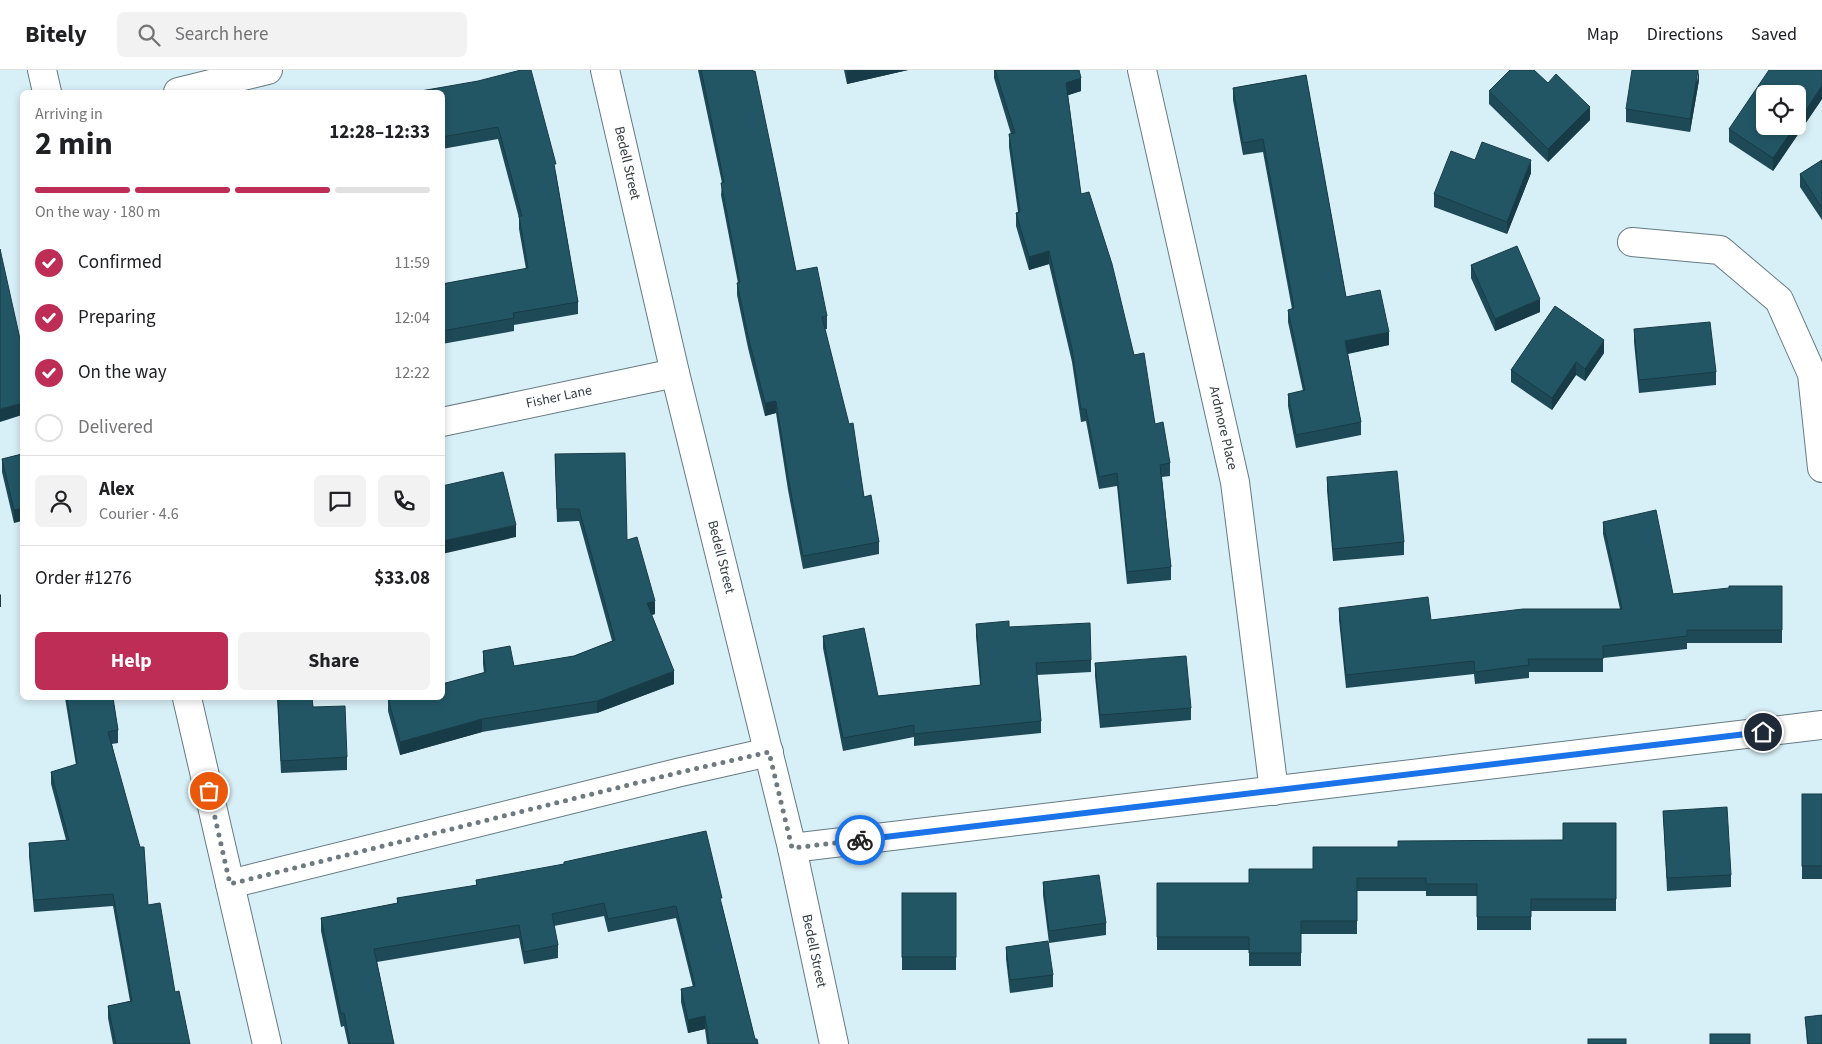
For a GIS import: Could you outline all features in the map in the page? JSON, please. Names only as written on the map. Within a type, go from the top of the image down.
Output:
[{"type":"street","points":[[42,70],[47,90]]},
{"type":"street","points":[[186,90],[268,70]]},
{"type":"street","name":"Bedell Street","points":[[605,70],[675,373],[792,848],[834,1044]]},
{"type":"street","name":"Ardmore Place","points":[[1142,70],[1235,482],[1274,791]]},
{"type":"street","points":[[1632,242],[1720,250],[1779,300],[1812,374],[1822,468]]},
{"type":"street","name":"Fisher Lane","points":[[445,421],[675,373]]},
{"type":"street","points":[[187,700],[267,1044]]},
{"type":"street","points":[[792,848],[1822,724]]},
{"type":"street","points":[[230,884],[681,772],[769,752]]},
{"type":"building","points":[[521,70],[531,70],[556,164],[554,164],[578,302],[513,313],[514,318],[445,330],[445,283],[528,268],[519,216],[522,216],[498,127],[445,136],[445,90],[426,90],[478,81]]},
{"type":"building","points":[[701,70],[755,71],[796,271],[817,267],[827,316],[822,317],[849,424],[853,423],[864,497],[871,495],[879,542],[803,556],[776,401],[765,403],[748,336],[737,283],[740,282],[721,183],[724,182]]},
{"type":"building","points":[[995,70],[1079,70],[1081,78],[1066,83],[1081,194],[1089,192],[1112,264],[1134,355],[1144,353],[1155,424],[1163,422],[1170,463],[1160,465],[1171,567],[1127,572],[1117,473],[1099,477],[1086,409],[1081,409],[1072,349],[1049,251],[1029,257],[1016,213],[1020,212],[1009,134],[1015,133]]},
{"type":"building","points":[[1510,70],[1534,70],[1548,83],[1556,74],[1590,107],[1548,149],[1489,91]]},
{"type":"building","points":[[1632,70],[1698,70],[1690,119],[1626,109]]},
{"type":"building","points":[[1769,70],[1822,70],[1822,86],[1806,110],[1806,85],[1759,85]]},
{"type":"building","points":[[1306,75],[1346,297],[1380,290],[1389,332],[1345,341],[1361,422],[1296,435],[1288,394],[1305,390],[1288,310],[1294,308],[1263,139],[1243,143],[1233,88]]},
{"type":"building","points":[[1756,89],[1756,135],[1789,135],[1773,158],[1729,129]]},
{"type":"building","points":[[1482,142],[1531,160],[1507,222],[1434,194],[1451,151],[1475,160]]},
{"type":"building","points":[[1822,160],[1822,208],[1800,174]]},
{"type":"building","points":[[1517,246],[1540,299],[1495,319],[1471,265]]},
{"type":"building","points":[[0,249],[20,339],[20,404],[0,409]]},
{"type":"building","points":[[1555,306],[1604,340],[1585,369],[1576,362],[1552,398],[1511,370]]},
{"type":"building","points":[[1710,322],[1716,372],[1639,380],[1634,329]]},
{"type":"building","points":[[625,453],[627,540],[637,537],[655,601],[647,603],[674,671],[597,701],[482,719],[400,742],[389,700],[445,700],[445,683],[486,672],[483,651],[510,646],[514,666],[574,656],[615,640],[579,509],[557,509],[555,454]]},
{"type":"building","points":[[20,454],[20,508],[14,510],[2,459]]},
{"type":"building","points":[[1397,471],[1404,542],[1333,549],[1327,477]]},
{"type":"building","points":[[503,472],[516,525],[445,540],[445,485]]},
{"type":"building","points":[[1656,510],[1673,594],[1729,588],[1729,586],[1782,586],[1782,630],[1687,630],[1687,636],[1603,646],[1603,659],[1528,659],[1529,665],[1475,672],[1474,661],[1346,675],[1339,608],[1428,597],[1431,620],[1523,609],[1622,609],[1603,522]]},
{"type":"building","points":[[1009,621],[1009,627],[1090,623],[1091,660],[1036,663],[1041,721],[914,734],[914,725],[843,738],[823,636],[864,628],[878,696],[981,685],[976,624]]},
{"type":"building","points":[[1186,656],[1191,708],[1100,715],[1095,663]]},
{"type":"building","points":[[67,700],[113,700],[118,730],[108,732],[140,847],[144,847],[148,905],[160,903],[175,992],[179,991],[190,1044],[116,1044],[108,1006],[132,1001],[113,894],[34,900],[29,843],[69,840],[51,772],[77,764]]},
{"type":"building","points":[[278,700],[312,700],[313,707],[345,706],[347,757],[281,761]]},
{"type":"building","points":[[1802,794],[1822,794],[1822,866],[1802,866]]},
{"type":"building","points":[[1727,807],[1731,875],[1667,878],[1663,811]]},
{"type":"building","points":[[1563,823],[1616,823],[1616,899],[1531,899],[1531,917],[1477,917],[1477,884],[1426,884],[1426,878],[1357,878],[1357,921],[1301,921],[1301,953],[1249,953],[1249,937],[1157,937],[1157,883],[1249,883],[1249,869],[1313,869],[1313,847],[1398,847],[1398,841],[1563,840]]},
{"type":"building","points":[[706,831],[722,898],[720,898],[755,1039],[757,1039],[758,1044],[709,1044],[705,1016],[688,1020],[681,989],[695,986],[676,906],[608,919],[604,903],[552,914],[558,945],[524,952],[519,925],[374,949],[394,1044],[350,1044],[344,1013],[341,1014],[321,918],[398,903],[397,898],[477,885],[476,880],[564,864],[564,862]]},
{"type":"building","points":[[1099,875],[1106,923],[1049,931],[1043,882]]},
{"type":"building","points":[[902,893],[956,893],[956,957],[902,957]]},
{"type":"building","points":[[1048,941],[1053,975],[1010,980],[1006,947]]},
{"type":"building","points":[[1822,1015],[1822,1044],[1808,1044],[1805,1017]]},
{"type":"building","points":[[1710,1034],[1750,1034],[1750,1044],[1710,1044]]},
{"type":"building","points":[[1588,1039],[1626,1039],[1626,1044],[1588,1044]]},
{"type":"way so far","points":[[209,791],[230,884],[681,772],[769,752],[792,848],[860,840]]},
{"type":"route","points":[[860,840],[1763,732]]}]
